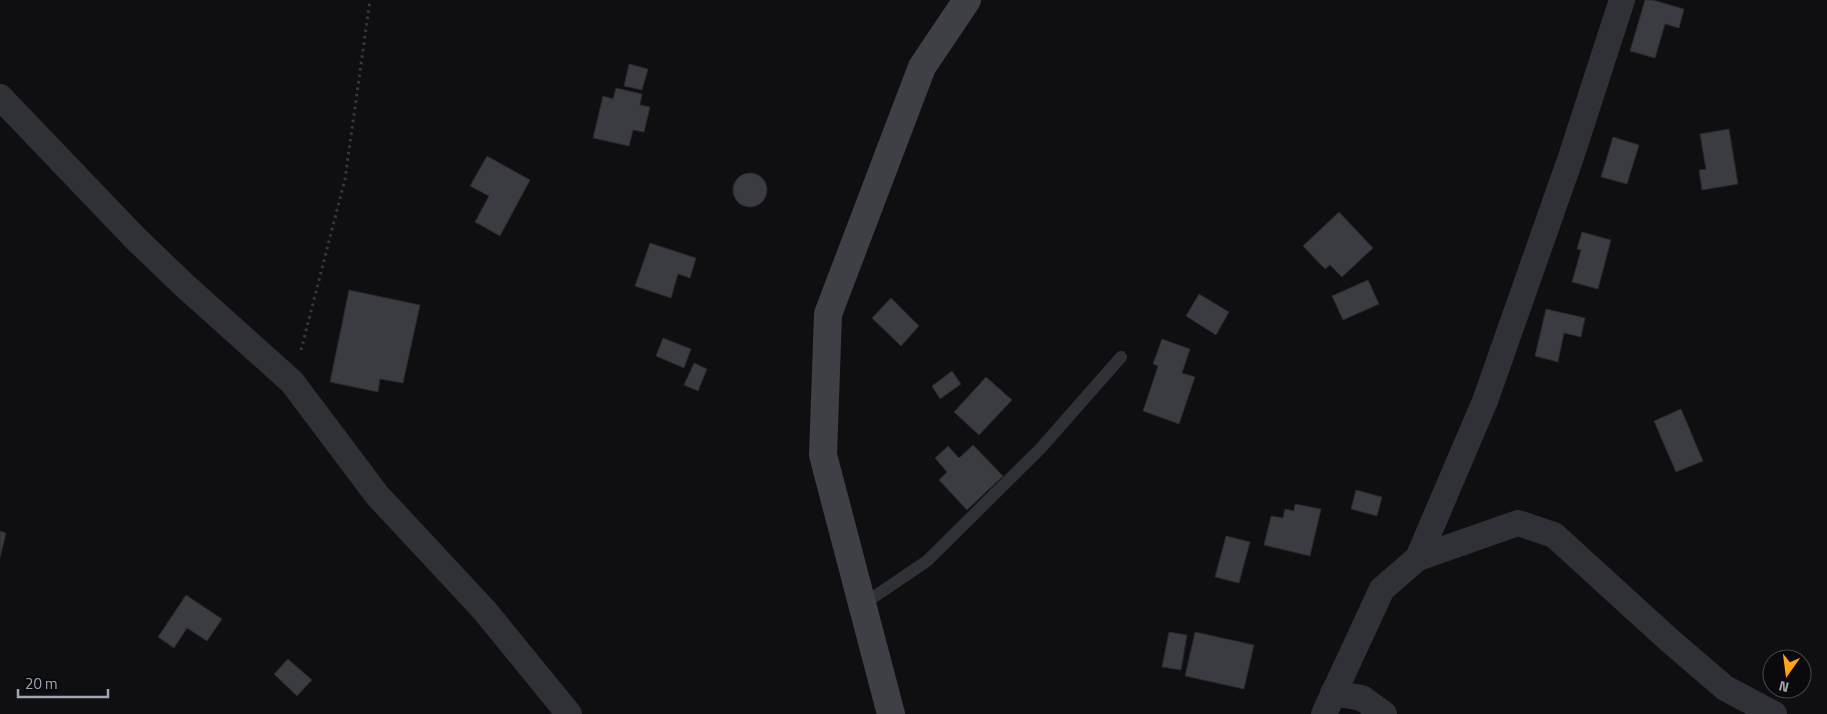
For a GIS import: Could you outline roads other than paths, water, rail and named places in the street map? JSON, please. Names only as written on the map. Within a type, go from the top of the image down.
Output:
[{"type":"main road","points":[[891,714],[823,455],[828,314],[922,67],[967,0]]},
{"type":"street","points":[[1418,558],[1485,401],[1571,157],[1622,0]]},
{"type":"street","points":[[0,97],[136,239],[292,382],[378,495],[485,611],[569,714]]},
{"type":"street","points":[[1329,704],[1382,589],[1418,558],[1518,523],[1554,535],[1725,688],[1774,714]]},
{"type":"street","points":[[1329,704],[1362,698],[1384,714]]},
{"type":"lane","points":[[862,605],[927,561],[1041,448],[1121,357]]}]
